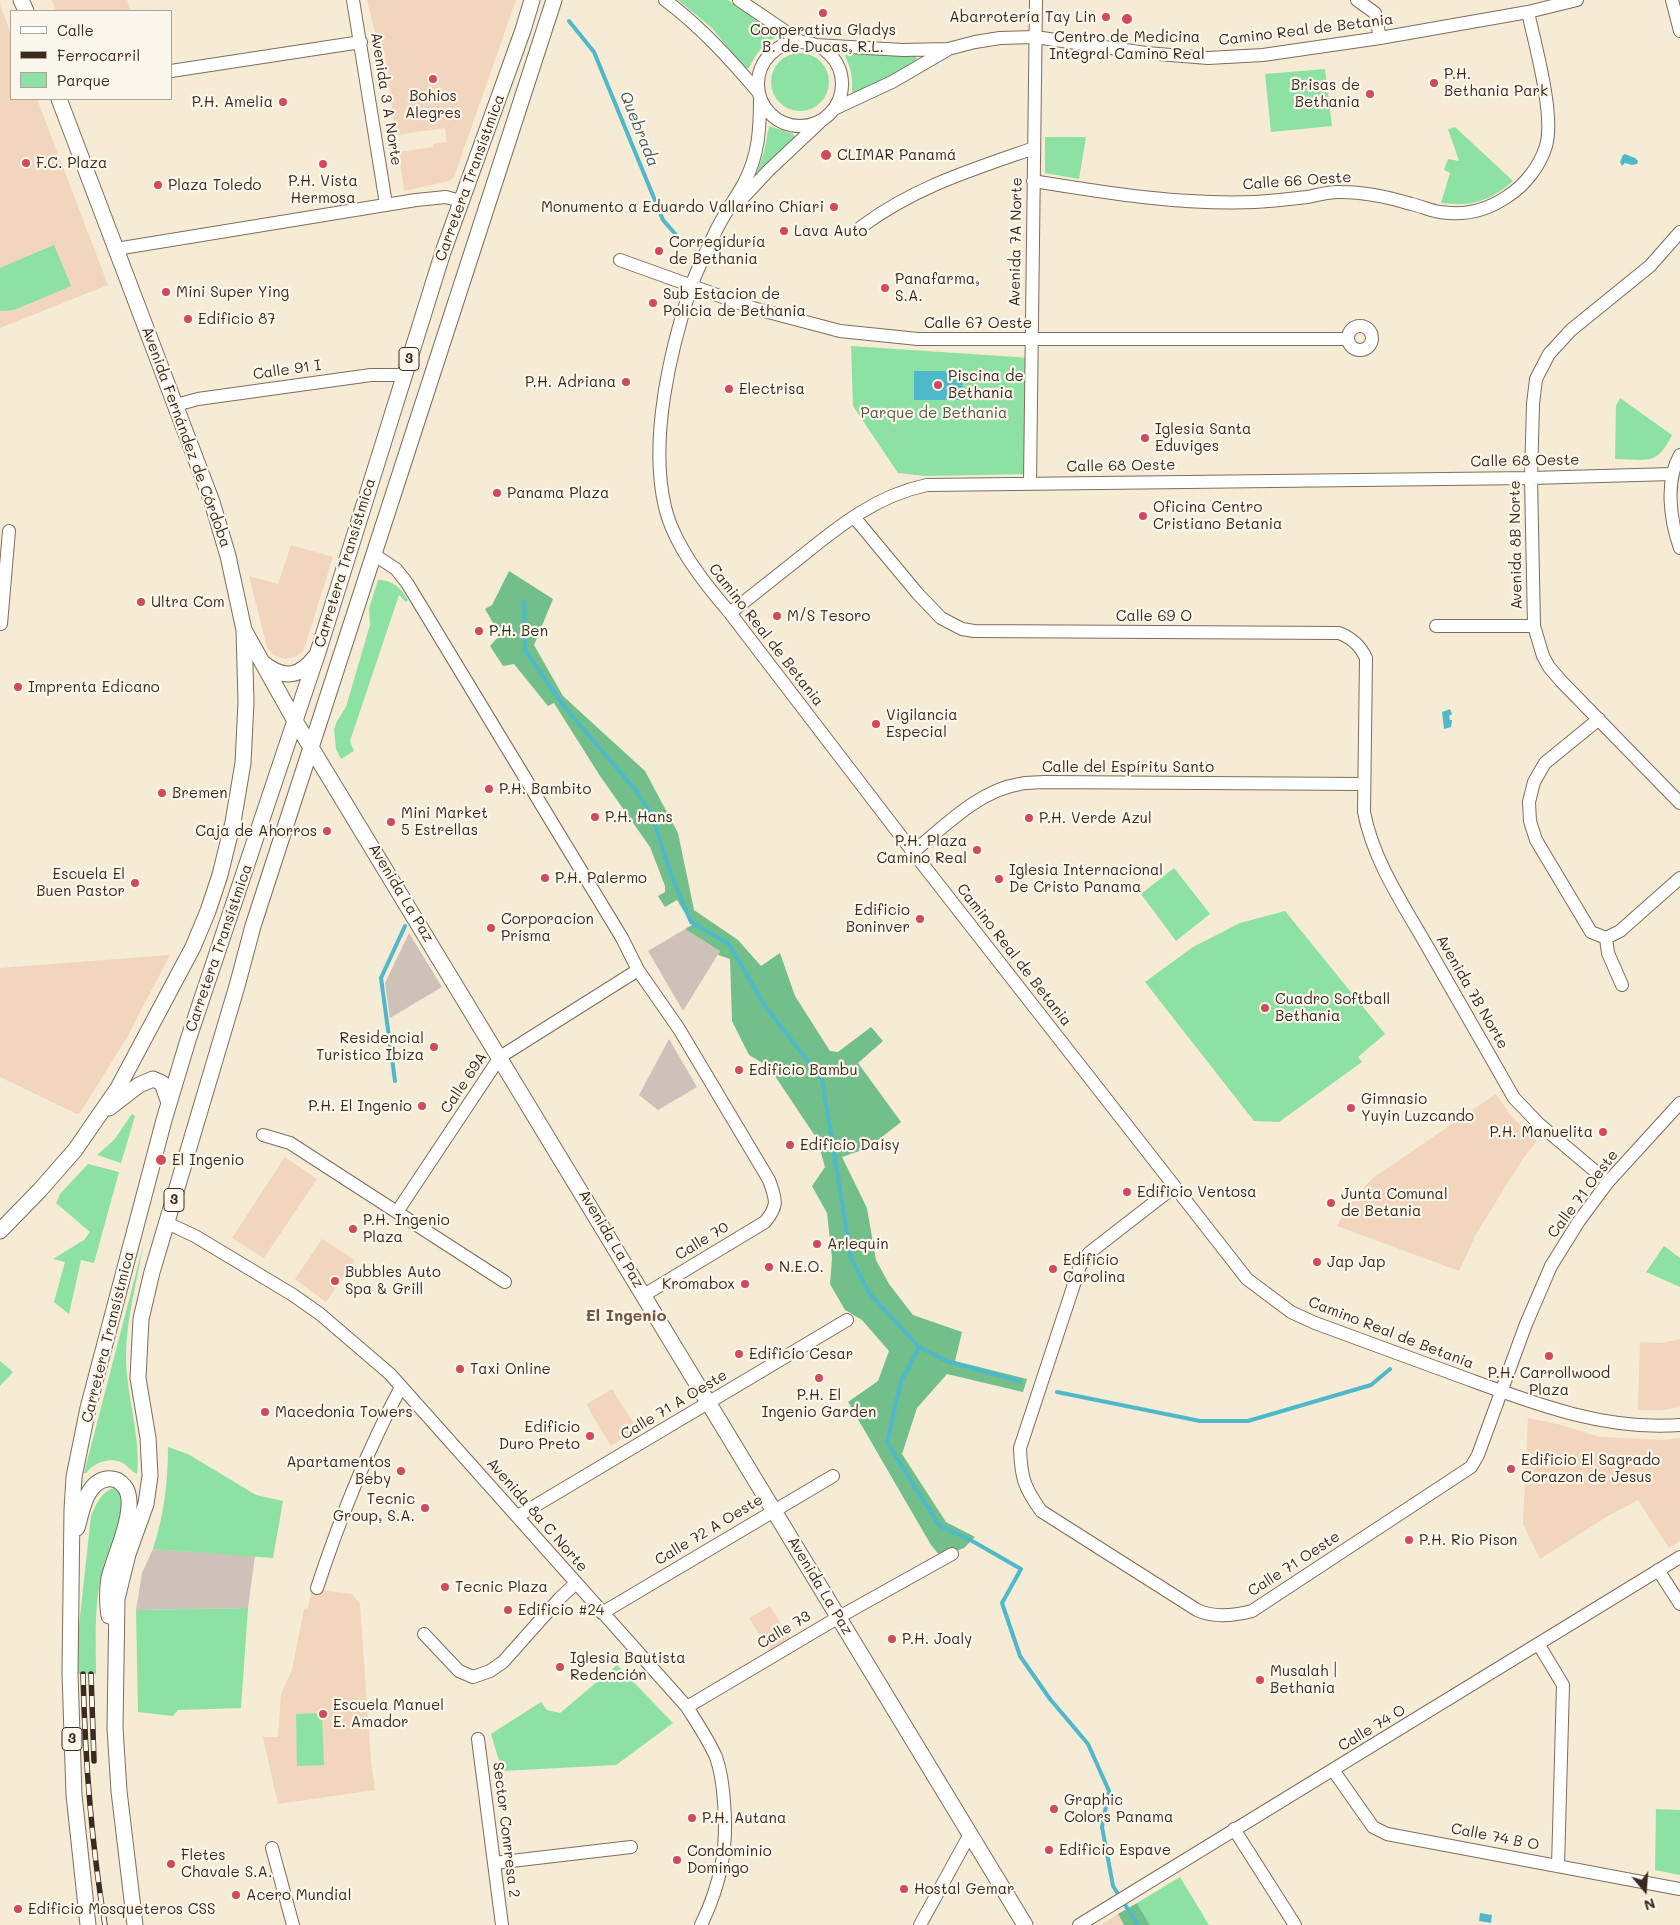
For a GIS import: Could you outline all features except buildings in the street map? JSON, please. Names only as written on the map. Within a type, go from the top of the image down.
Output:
[{"type":"main road","name":"Carretera Transístmica","points":[[88,1925],[74,1795],[70,1673],[74,1477],[88,1408],[169,1104],[188,1040],[318,652],[403,375],[460,201],[523,30],[532,0]]},
{"type":"main road","name":"Carretera Transístmica","points":[[136,1925],[119,1792],[115,1728],[117,1599],[128,1554],[146,1504],[150,1476],[148,1438],[138,1378],[140,1319],[253,926],[554,0]]},
{"type":"main road","name":"Avenida Fernández de Córdoba","points":[[0,1231],[75,1150],[118,1088],[181,972],[208,911],[220,875],[233,822],[242,763],[246,702],[244,630],[228,556],[212,502],[59,100]]},
{"type":"main road","name":"Avenida La Paz","points":[[244,630],[295,721],[839,1616],[1024,1925]]},
{"type":"main road","points":[[261,662],[278,673],[292,674],[306,668],[318,652]]},
{"type":"main road","points":[[98,1117],[139,1086],[153,1079],[162,1083],[169,1104]]},
{"type":"main road","points":[[72,1552],[89,1492],[96,1484],[103,1480],[111,1478],[121,1482],[128,1493],[129,1509],[110,1575],[107,1595],[116,1666]]},
{"type":"street","name":"Avenida 3 A Norte","points":[[353,0],[386,204]]},
{"type":"street","points":[[665,0],[711,38],[760,95],[770,114],[786,124],[798,126],[811,125],[822,120],[834,109],[840,98],[841,72],[835,61],[826,51],[815,45],[801,42],[739,0]]},
{"type":"street","name":"Avenida 7A Norte","points":[[1030,484],[1036,0]]},
{"type":"street","points":[[1357,0],[1375,13],[1380,38]]},
{"type":"street","name":"Camino Real de Betania","points":[[815,45],[903,50],[948,49],[1000,38],[1035,38],[1146,53],[1208,58],[1263,55],[1380,38],[1528,12],[1577,0]]},
{"type":"street","points":[[1672,0],[1680,31]]},
{"type":"street","name":"Calle 66 Oeste","points":[[1033,181],[1126,196],[1177,201],[1255,202],[1339,191],[1379,195],[1440,212],[1462,214],[1480,211],[1498,203],[1519,188],[1535,169],[1546,145],[1547,104],[1528,12]]},
{"type":"street","points":[[172,71],[361,42]]},
{"type":"street","points":[[760,95],[760,74],[768,57],[783,46],[801,42]]},
{"type":"street","name":"Camino Real de Betania","points":[[834,109],[892,82],[948,49]]},
{"type":"street","name":"Camino Real de Betania","points":[[760,95],[760,130],[755,158],[745,182],[718,224],[691,286],[668,373],[660,442],[660,473],[665,508],[676,535],[691,563],[709,589],[730,613],[913,852],[1247,1280],[1271,1299],[1292,1312],[1316,1323],[1503,1392],[1592,1420],[1655,1427],[1680,1425]]},
{"type":"street","name":"Camino Real de Betania","points":[[718,224],[769,170],[822,120]]},
{"type":"street","points":[[861,227],[904,198],[935,184],[1034,148]]},
{"type":"street","points":[[116,249],[386,204],[446,197],[460,201]]},
{"type":"street","name":"Avenida 8B Norte","points":[[1680,232],[1650,266],[1571,330],[1549,354],[1536,379],[1533,404],[1531,478],[1534,626],[1543,656],[1549,667],[1561,681],[1680,803]]},
{"type":"street","name":"Calle 67 Oeste","points":[[620,260],[753,308],[840,331],[918,339],[1348,339]]},
{"type":"street","name":"Calle 91 I","points":[[176,405],[198,399],[363,376],[403,375]]},
{"type":"street","points":[[1680,455],[1672,474],[1671,504],[1674,532],[1680,548]]},
{"type":"street","name":"Calle 68 Oeste","points":[[730,613],[839,526],[890,496],[927,485],[1531,478],[1672,474]]},
{"type":"street","name":"Calle 69 O","points":[[854,517],[918,594],[941,618],[962,629],[974,631],[1339,633],[1349,636],[1362,650],[1366,658],[1364,784]]},
{"type":"street","points":[[1,624],[2,590],[8,531]]},
{"type":"street","points":[[373,554],[396,569],[407,583],[622,938],[638,970]]},
{"type":"street","points":[[1436,626],[1534,626]]},
{"type":"street","points":[[1599,719],[1545,763],[1534,782],[1529,802],[1530,821],[1536,840],[1591,932],[1606,938],[1620,931],[1680,878]]},
{"type":"street","name":"Calle del Espíritu Santo","points":[[913,852],[967,809],[993,793],[1020,784],[1044,782],[1364,784]]},
{"type":"street","name":"Avenida 7B Norte","points":[[1364,784],[1364,812],[1368,832],[1382,865],[1514,1098],[1539,1124],[1608,1182]]},
{"type":"street","points":[[1606,938],[1608,953],[1622,985]]},
{"type":"street","name":"Calle 69A","points":[[397,1212],[500,1057],[638,970]]},
{"type":"street","name":"Calle 70","points":[[638,970],[679,1029],[768,1180],[776,1199],[774,1211],[764,1222],[644,1295]]},
{"type":"street","name":"Calle 71 Oeste","points":[[1174,1187],[1089,1253],[1080,1266],[1020,1448],[1021,1466],[1026,1489],[1041,1511],[1197,1610],[1208,1616],[1230,1615],[1252,1611],[1471,1467],[1478,1456],[1503,1392],[1526,1324],[1550,1266],[1578,1221],[1608,1182],[1680,1103]]},
{"type":"street","points":[[263,1135],[290,1142],[505,1282]]},
{"type":"street","name":"Avenida 8a C Norte","points":[[167,1223],[195,1236],[293,1295],[320,1314],[390,1374],[687,1707],[704,1733],[716,1758],[723,1786],[725,1848],[720,1877],[711,1905],[701,1925]]},
{"type":"street","name":"Calle 71 A Oeste","points":[[518,1516],[847,1320]]},
{"type":"street","points":[[317,1588],[335,1534],[377,1432],[401,1387]]},
{"type":"street","name":"Calle 72 A Oeste","points":[[602,1613],[833,1476]]},
{"type":"street","name":"Calle 73","points":[[687,1707],[839,1616],[952,1554]]},
{"type":"street","name":"Calle 74 O","points":[[1079,1925],[1680,1557]]},
{"type":"street","points":[[1658,1570],[1680,1604]]},
{"type":"street","points":[[424,1634],[459,1671],[473,1677],[490,1671],[503,1662],[560,1598],[576,1583]]},
{"type":"street","points":[[1539,1645],[1563,1684],[1558,1866]]},
{"type":"street","name":"Sector Conrresa 2","points":[[478,1739],[502,1925]]},
{"type":"street","name":"Calle 74 B O","points":[[1333,1770],[1373,1827],[1387,1834],[1680,1889]]},
{"type":"street","points":[[1234,1829],[1294,1925]]},
{"type":"street","points":[[920,1925],[970,1834]]},
{"type":"street","points":[[272,1848],[293,1925]]},
{"type":"street","points":[[494,1863],[631,1848]]},
{"type":"shaded area","points":[[52,0],[127,0],[131,10],[56,10]]},
{"type":"shaded area","points":[[367,0],[516,0],[454,177],[449,181],[404,191],[399,152],[433,147],[433,144],[447,142],[445,128],[396,135],[384,50],[379,50]]},
{"type":"shaded area","points":[[0,5],[10,31],[10,100],[37,100],[108,285],[0,328]]},
{"type":"shaded area","points":[[291,545],[333,557],[303,652],[295,657],[285,659],[273,655],[267,647],[249,576],[278,584]]},
{"type":"shaded area","points":[[685,929],[720,951],[683,1011],[648,951]]},
{"type":"shaded area","points":[[409,933],[442,987],[390,1018],[385,983]]},
{"type":"shaded area","points":[[170,955],[126,1039],[80,1113],[77,1114],[0,1077],[0,968]]},
{"type":"shaded area","points":[[669,1039],[697,1087],[658,1110],[639,1095]]},
{"type":"shaded area","points":[[1496,1094],[1511,1116],[1537,1141],[1522,1160],[1476,1234],[1459,1271],[1337,1226],[1345,1211],[1360,1191],[1373,1178]]},
{"type":"shaded area","points":[[285,1157],[317,1179],[264,1258],[232,1238]]},
{"type":"shaded area","points":[[322,1239],[355,1260],[326,1302],[295,1279]]},
{"type":"shaded area","points":[[1680,1339],[1680,1407],[1663,1410],[1638,1410],[1640,1342],[1661,1343]]},
{"type":"shaded area","points":[[612,1389],[637,1429],[611,1446],[587,1404]]},
{"type":"shaded area","points":[[1528,1418],[1557,1424],[1600,1437],[1665,1440],[1680,1438],[1680,1541],[1669,1548],[1638,1500],[1608,1516],[1540,1559],[1523,1524]]},
{"type":"shaded area","points":[[153,1549],[255,1556],[248,1608],[136,1610],[142,1573]]},
{"type":"shaded area","name":"Escuela Manuel E. Amador","points":[[312,1589],[352,1594],[360,1604],[371,1762],[375,1790],[278,1804],[263,1737],[278,1737],[281,1694],[292,1670],[304,1609],[308,1608]]},
{"type":"shaded area","points":[[770,1606],[790,1638],[769,1650],[749,1618]]},
{"type":"shaded area","points":[[1118,1914],[1124,1925],[1101,1925]]},
{"type":"green space","points":[[678,0],[728,0],[755,19],[779,32],[778,36],[764,46],[749,68],[745,69],[712,28]]},
{"type":"green space","points":[[848,52],[873,55],[912,55],[916,56],[917,61],[855,94],[852,92],[851,73],[845,56]]},
{"type":"green space","points":[[794,53],[806,53],[816,57],[825,66],[829,88],[821,103],[806,111],[794,111],[784,107],[775,98],[771,88],[771,76],[775,66],[784,57]]},
{"type":"green space","points":[[1325,69],[1332,126],[1271,132],[1265,74]]},
{"type":"green space","points":[[769,126],[793,134],[795,137],[756,175],[764,152]]},
{"type":"green space","points":[[1455,127],[1513,181],[1488,198],[1480,201],[1462,204],[1441,203],[1450,173],[1444,170],[1448,159],[1459,161],[1448,129]]},
{"type":"green space","points":[[1045,137],[1086,137],[1079,179],[1045,173]]},
{"type":"green space","points":[[54,245],[71,286],[14,310],[0,311],[0,268]]},
{"type":"green space","name":"Parque de Bethania","points":[[851,346],[1031,358],[1030,474],[925,476],[898,473],[853,406]]},
{"type":"green space","points":[[1620,398],[1672,435],[1661,452],[1655,457],[1643,460],[1615,459],[1616,406]]},
{"type":"green space","points":[[509,571],[553,599],[534,645],[563,696],[645,771],[678,833],[694,910],[738,940],[761,966],[780,953],[795,996],[830,1051],[838,1052],[871,1027],[883,1041],[858,1063],[901,1122],[868,1148],[842,1157],[867,1208],[876,1260],[889,1284],[913,1315],[962,1332],[955,1361],[1027,1379],[1023,1392],[947,1374],[917,1408],[902,1454],[946,1522],[975,1537],[964,1548],[941,1557],[931,1545],[848,1402],[878,1381],[889,1351],[862,1320],[845,1310],[830,1284],[832,1258],[827,1213],[812,1186],[825,1167],[817,1139],[769,1067],[749,1055],[732,1021],[730,959],[718,955],[720,951],[685,929],[692,925],[677,900],[665,907],[658,896],[665,892],[665,886],[650,847],[600,776],[554,703],[548,706],[514,664],[503,666],[490,646],[500,635],[485,609],[492,605]]},
{"type":"green space","points":[[378,580],[388,581],[396,586],[408,600],[406,602],[399,595],[350,741],[354,751],[341,759],[336,749],[334,729],[346,707],[370,625],[369,609]]},
{"type":"green space","points":[[1174,868],[1210,914],[1176,941],[1141,894]]},
{"type":"green space","name":"Cuadro Softball Bethania","points":[[1285,911],[1385,1034],[1358,1057],[1362,1062],[1279,1122],[1254,1121],[1145,982],[1193,947],[1240,923]]},
{"type":"green space","points":[[132,1114],[135,1116],[121,1163],[97,1155],[114,1140]]},
{"type":"green space","points":[[88,1164],[119,1172],[94,1263],[81,1260],[69,1314],[54,1302],[65,1262],[53,1259],[84,1240],[90,1232],[56,1203],[60,1194]]},
{"type":"green space","points":[[143,1246],[126,1342],[128,1386],[137,1444],[137,1474],[121,1462],[111,1460],[97,1464],[84,1473]]},
{"type":"green space","points":[[1664,1246],[1680,1258],[1680,1287],[1646,1272]]},
{"type":"green space","points":[[0,1361],[13,1372],[0,1386]]},
{"type":"green space","points":[[168,1447],[188,1454],[256,1495],[283,1501],[273,1558],[153,1549],[165,1499]]},
{"type":"green space","points":[[114,1488],[120,1490],[123,1500],[123,1511],[121,1523],[103,1572],[98,1593],[96,1674],[78,1674],[78,1635],[91,1516],[102,1495]]},
{"type":"green space","points":[[248,1608],[241,1708],[178,1710],[173,1716],[138,1712],[136,1610]]},
{"type":"green space","points":[[617,1665],[673,1723],[616,1765],[502,1771],[491,1734],[541,1702],[547,1710],[560,1713]]},
{"type":"green space","points":[[322,1713],[324,1765],[297,1766],[296,1714]]},
{"type":"green space","points":[[1656,1809],[1680,1810],[1680,1875],[1655,1870]]},
{"type":"green space","points":[[1180,1877],[1209,1925],[1150,1925],[1137,1903]]},
{"type":"green space","points":[[1137,1903],[1150,1925],[1124,1925],[1118,1914]]},
{"type":"water","points":[[1625,154],[1635,158],[1638,161],[1637,164],[1625,163],[1622,166],[1620,162]]},
{"type":"water","name":"Piscina de Bethania","points":[[914,371],[962,371],[963,400],[914,400]]},
{"type":"water","points":[[1450,709],[1452,714],[1449,716],[1450,720],[1452,720],[1451,727],[1444,729],[1442,712]]},
{"type":"water","points":[[1480,1913],[1492,1915],[1491,1923],[1479,1921]]},
{"type":"waterway","name":"Quebrada","points":[[569,21],[594,52],[663,220],[688,245]]},
{"type":"waterway","points":[[524,602],[525,650],[563,705],[633,787],[652,815],[670,872],[691,922],[729,944],[765,1006],[822,1079],[851,1258],[869,1293],[919,1347],[901,1382],[887,1442],[939,1525],[974,1542],[1021,1569],[1002,1603],[1020,1656],[1050,1699],[1088,1744],[1109,1791],[1102,1827],[1113,1886],[1138,1925]]},
{"type":"waterway","points":[[395,1081],[381,978],[405,926]]},
{"type":"waterway","points":[[919,1347],[946,1361],[1020,1381]]},
{"type":"waterway","points":[[1057,1392],[1200,1421],[1248,1421],[1371,1385],[1390,1369]]},
{"type":"railway","points":[[83,1674],[90,1800],[96,1863],[105,1925]]},
{"type":"railway","points":[[91,1674],[94,1761]]},
{"type":"place","name":"Cooperativa Gladys B. de Ducas, R.L.","points":[[823,13]]},
{"type":"place","name":"Abarrotería Tay Lin","points":[[1106,17]]},
{"type":"place","name":"Centro de Medicina Integral Camino Real","points":[[1127,19]]},
{"type":"place","name":"Bohios Alegres","points":[[433,79]]},
{"type":"place","name":"P.H. Bethania Park","points":[[1434,83]]},
{"type":"place","name":"Brisas de Bethania","points":[[1370,94]]},
{"type":"place","name":"P.H. Amelia","points":[[283,102]]},
{"type":"place","name":"CLIMAR Panamá","points":[[826,155]]},
{"type":"place","name":"F.C. Plaza","points":[[26,163]]},
{"type":"place","name":"P.H. Vista Hermosa","points":[[323,164]]},
{"type":"place","name":"Plaza Toledo","points":[[158,185]]},
{"type":"place","name":"Monumento a Eduardo Vallarino Chiari","points":[[834,207]]},
{"type":"place","name":"Lava Auto","points":[[784,231]]},
{"type":"place","name":"Corregiduría de Bethania","points":[[659,251]]},
{"type":"place","name":"Panafarma, S.A.","points":[[885,288]]},
{"type":"place","name":"Mini Super Ying","points":[[166,292]]},
{"type":"place","name":"Sub Estacion de Policia de Bethania","points":[[653,303]]},
{"type":"place","name":"Edificio 87","points":[[188,319]]},
{"type":"place","name":"P.H. Adriana","points":[[626,382]]},
{"type":"place","name":"Piscina de Bethania","points":[[938,385]]},
{"type":"place","name":"Electrisa","points":[[729,389]]},
{"type":"place","name":"Iglesia Santa Eduviges","points":[[1145,438]]},
{"type":"place","name":"Panama Plaza","points":[[497,493]]},
{"type":"place","name":"Oficina Centro Cristiano Betania","points":[[1143,516]]},
{"type":"place","name":"Ultra Com","points":[[141,602]]},
{"type":"place","name":"M/S Tesoro","points":[[777,616]]},
{"type":"place","name":"P.H. Ben","points":[[479,631]]},
{"type":"place","name":"Imprenta Edicano","points":[[18,687]]},
{"type":"place","name":"Vigilancia Especial","points":[[876,724]]},
{"type":"place","name":"P.H. Bambito","points":[[489,789]]},
{"type":"place","name":"Bremen","points":[[162,793]]},
{"type":"place","name":"P.H. Hans","points":[[595,817]]},
{"type":"place","name":"P.H. Verde Azul","points":[[1029,818]]},
{"type":"place","name":"Mini Market 5 Estrellas","points":[[391,822]]},
{"type":"place","name":"Caja de Ahorros","points":[[327,831]]},
{"type":"place","name":"P.H. Plaza Camino Real","points":[[977,850]]},
{"type":"place","name":"P.H. Palermo","points":[[545,878]]},
{"type":"place","name":"Iglesia Internacional De Cristo Panama","points":[[999,879]]},
{"type":"place","name":"Escuela El Buen Pastor","points":[[135,883]]},
{"type":"place","name":"Edificio Boninver","points":[[920,919]]},
{"type":"place","name":"Corporacion Prisma","points":[[491,928]]},
{"type":"place","name":"Cuadro Softball Bethania","points":[[1265,1008]]},
{"type":"place","name":"Residencial Turistico Ibiza","points":[[434,1047]]},
{"type":"place","name":"Edificio Bambu","points":[[739,1070]]},
{"type":"place","name":"P.H. El Ingenio","points":[[422,1106]]},
{"type":"place","name":"Gimnasio Yuyin Luzcando","points":[[1351,1108]]},
{"type":"place","name":"P.H. Manuelita","points":[[1603,1132]]},
{"type":"place","name":"Edificio Daisy","points":[[790,1145]]},
{"type":"place","name":"El Ingenio","points":[[161,1160]]},
{"type":"place","name":"Edificio Ventosa","points":[[1127,1192]]},
{"type":"place","name":"Junta Comunal de Betania","points":[[1331,1203]]},
{"type":"place","name":"P.H. Ingenio Plaza","points":[[353,1229]]},
{"type":"place","name":"Arlequin","points":[[817,1244]]},
{"type":"place","name":"Jap Jap","points":[[1317,1262]]},
{"type":"place","name":"N.E.O.","points":[[769,1267]]},
{"type":"place","name":"Edificio Carolina","points":[[1053,1269]]},
{"type":"place","name":"Bubbles Auto Spa & Grill","points":[[335,1281]]},
{"type":"place","name":"Kromabox","points":[[745,1284]]},
{"type":"place","name":"Edificio Cesar","points":[[739,1354]]},
{"type":"place","name":"P.H. Carrollwood Plaza","points":[[1549,1356]]},
{"type":"place","name":"Taxi Online","points":[[460,1369]]},
{"type":"place","name":"P.H. El Ingenio Garden","points":[[819,1378]]},
{"type":"place","name":"Macedonia Towers","points":[[265,1412]]},
{"type":"place","name":"Edificio Duro Preto","points":[[590,1436]]},
{"type":"place","name":"Edificio El Sagrado Corazon de Jesus","points":[[1511,1469]]},
{"type":"place","name":"Apartamentos Beby","points":[[401,1471]]},
{"type":"place","name":"Tecnic Group, S.A.","points":[[425,1508]]},
{"type":"place","name":"P.H. Rio Pison","points":[[1409,1540]]},
{"type":"place","name":"Tecnic Plaza","points":[[445,1587]]},
{"type":"place","name":"Edificio #24","points":[[508,1610]]},
{"type":"place","name":"P.H. Joaly","points":[[892,1639]]},
{"type":"place","name":"Iglesia Bautista Redención","points":[[560,1667]]},
{"type":"place","name":"Musalah | Bethania","points":[[1260,1680]]},
{"type":"place","name":"Escuela Manuel E. Amador","points":[[323,1714]]},
{"type":"place","name":"Graphic Colors Panama","points":[[1054,1809]]},
{"type":"place","name":"P.H. Autana","points":[[692,1818]]},
{"type":"place","name":"Edificio Espave","points":[[1049,1850]]},
{"type":"place","name":"Condominio Domingo","points":[[677,1860]]},
{"type":"place","name":"Fletes Chavale S.A.","points":[[171,1864]]},
{"type":"place","name":"Hostal Gemar","points":[[904,1889]]},
{"type":"place","name":"Acero Mundial","points":[[236,1895]]},
{"type":"place","name":"Edificio Mosqueteros CSS","points":[[18,1909]]},
{"type":"district","name":"El Ingenio","points":[[626,1316]]}]
